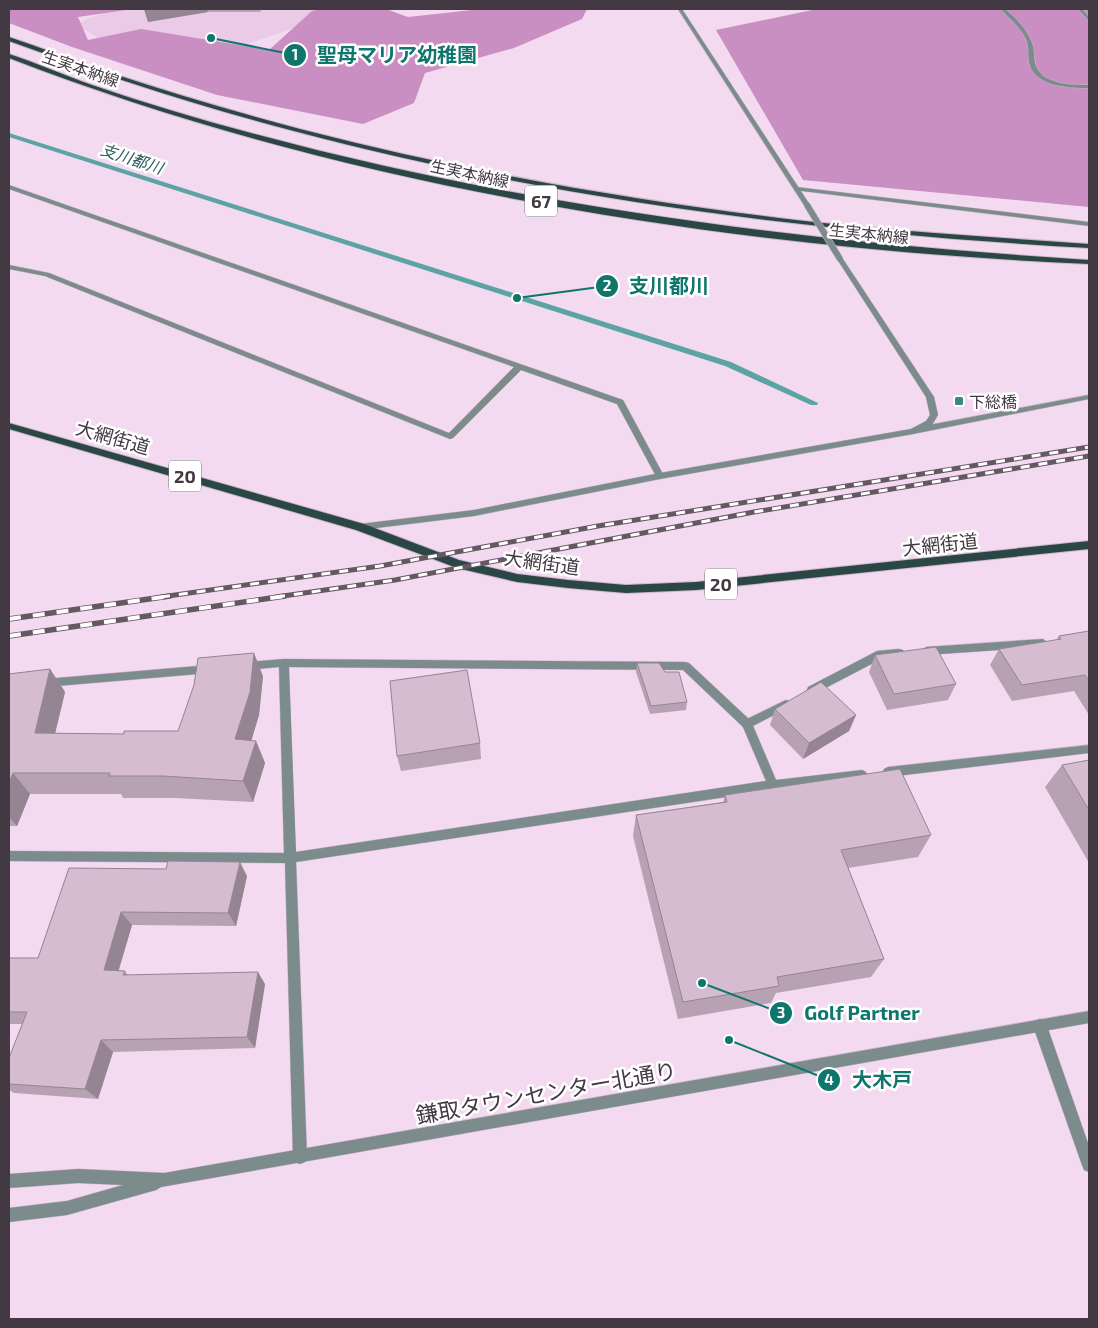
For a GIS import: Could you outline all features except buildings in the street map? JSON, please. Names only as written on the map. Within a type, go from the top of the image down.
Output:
[{"type":"main road","name":"生実本納線","points":[[9,39],[124,81],[262,122],[357,146],[446,165],[678,206],[799,222],[1089,246]]},
{"type":"main road","name":"生実本納線","points":[[9,56],[142,104],[225,129],[401,173],[506,194],[608,212],[816,242],[975,256],[1089,262]]},
{"type":"main road","name":"大網街道","points":[[9,426],[360,527],[457,564],[517,578],[626,589],[786,578],[1089,545]]},
{"type":"street","points":[[680,9],[930,397],[934,415],[929,423],[912,431]]},
{"type":"street","points":[[1003,9],[1017,22],[1031,45],[1033,67],[1043,77],[1062,85],[1089,87]]},
{"type":"street","points":[[1080,9],[1089,20]]},
{"type":"street","points":[[796,189],[1089,224]]},
{"type":"street","points":[[11,190],[620,402],[660,476]]},
{"type":"street","points":[[9,267],[48,274],[450,436],[519,367]]},
{"type":"street","points":[[360,527],[474,513],[660,476],[1089,397]]},
{"type":"street","points":[[747,724],[881,654],[1050,643]]},
{"type":"street","points":[[284,663],[300,1157]]},
{"type":"street","points":[[38,684],[284,663],[685,666],[747,724],[773,785]]},
{"type":"street","points":[[9,856],[290,858],[773,785],[1089,749]]},
{"type":"street","name":"鎌取タウンセンター北通り","points":[[9,1181],[78,1176],[164,1180],[1089,1017]]},
{"type":"street","points":[[1040,1026],[1089,1165]]},
{"type":"street","points":[[9,1215],[67,1208],[164,1180]]},
{"type":"shaded area","points":[[9,9],[133,9],[78,17],[88,40],[141,29],[269,50],[312,11],[322,9],[386,9],[408,17],[481,9],[587,9],[582,19],[514,48],[425,73],[414,103],[363,124],[217,95],[72,47],[9,23]]},
{"type":"shaded area","points":[[114,9],[350,9],[206,58],[107,43],[75,24]]},
{"type":"shaded area","points":[[817,9],[1089,9],[1089,207],[803,180],[716,30]]},
{"type":"waterway","name":"支川都川","points":[[9,135],[728,364],[814,403]]},
{"type":"railway","points":[[161,597],[380,566],[598,526],[1089,447]]},
{"type":"railway","points":[[276,597],[395,580],[754,512],[1089,456]]},
{"type":"railway","points":[[9,619],[170,596]]},
{"type":"railway","points":[[9,636],[285,596]]},
{"type":"place","name":"聖母マリア幼稚園","points":[[211,38]]},
{"type":"place","name":"支川都川","points":[[517,298]]},
{"type":"place","name":"下総橋","points":[[959,401]]},
{"type":"place","name":"Golf Partner","points":[[702,983]]},
{"type":"place","name":"大木戸","points":[[729,1040]]}]
